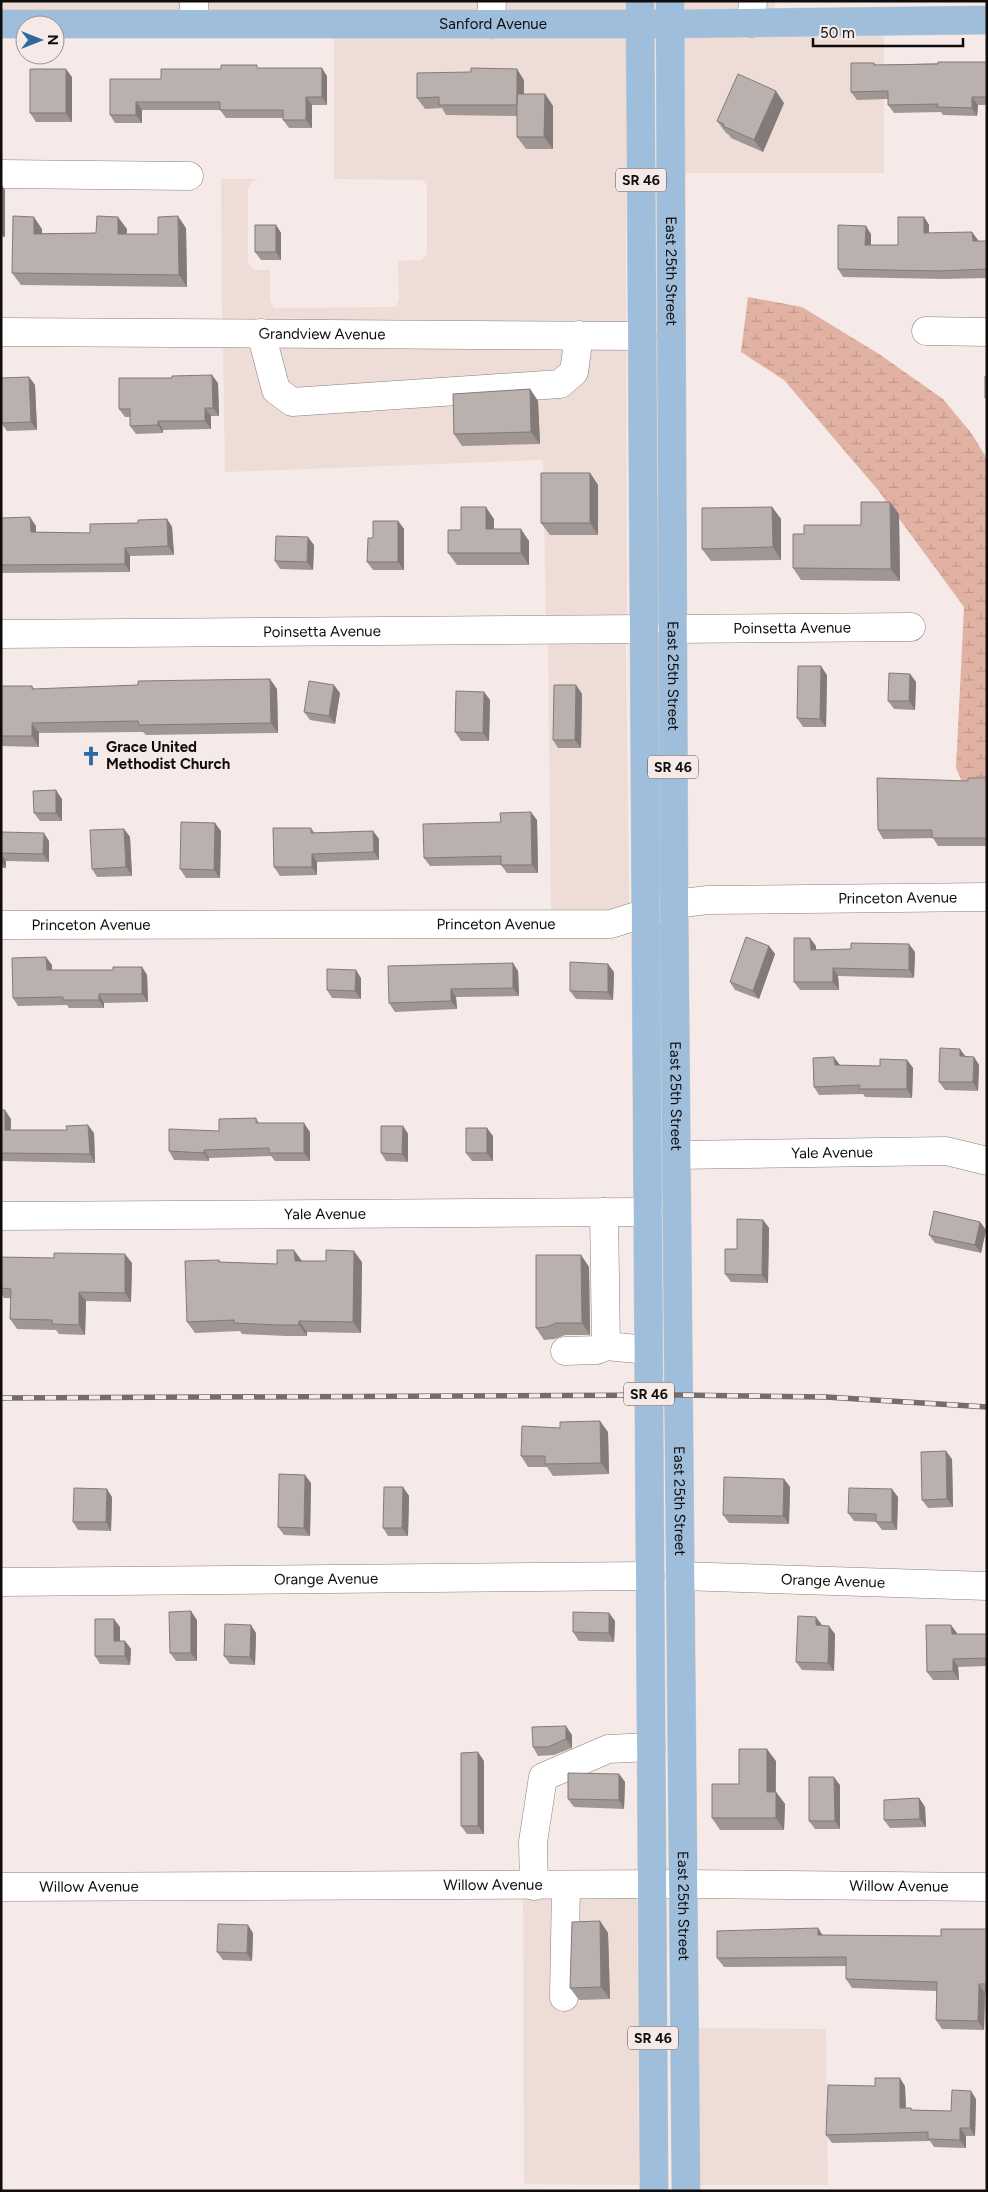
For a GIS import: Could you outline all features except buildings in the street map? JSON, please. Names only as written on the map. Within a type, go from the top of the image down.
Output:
[{"type":"main road","name":"Sanford Avenue","points":[[1,24],[194,12],[752,12],[987,20]]},
{"type":"main road","name":"East 25th Street","points":[[640,12],[654,2191]]},
{"type":"main road","name":"East 25th Street","points":[[670,13],[674,904],[686,2191]]},
{"type":"main road","points":[[644,494],[656,522],[657,611],[672,629]]},
{"type":"main road","points":[[649,1422],[663,1455],[664,1563],[681,1576]]},
{"type":"main road","points":[[653,2015],[668,2061],[669,2181],[680,2191]]},
{"type":"street","points":[[1,174],[189,176]]},
{"type":"street","points":[[926,331],[987,332]]},
{"type":"street","name":"Grandview Avenue","points":[[1,332],[642,336]]},
{"type":"street","points":[[261,333],[276,390],[292,402],[560,384],[574,372],[579,335]]},
{"type":"street","name":"Poinsetta Avenue","points":[[672,629],[911,627]]},
{"type":"street","name":"Poinsetta Avenue","points":[[1,634],[644,630]]},
{"type":"street","name":"Princeton Avenue","points":[[1,925],[611,924],[674,904],[708,900],[987,897]]},
{"type":"street","name":"Yale Avenue","points":[[677,1155],[946,1151],[987,1161]]},
{"type":"street","points":[[604,1212],[606,1346]]},
{"type":"street","name":"Yale Avenue","points":[[1,1216],[648,1212]]},
{"type":"street","points":[[565,1351],[597,1350],[606,1346],[648,1350]]},
{"type":"street","name":"Orange Avenue","points":[[1,1582],[650,1576]]},
{"type":"street","name":"Orange Avenue","points":[[681,1576],[987,1586]]},
{"type":"street","points":[[534,1886],[533,1842],[543,1777],[608,1749],[651,1747]]},
{"type":"street","name":"Willow Avenue","points":[[1,1886],[566,1886],[684,1884],[987,1888]]},
{"type":"street","points":[[564,1997],[566,1886]]},
{"type":"shaded area","points":[[2,1],[625,1],[625,11],[2,14]]},
{"type":"shaded area","points":[[681,1],[775,1],[775,12],[681,12]]},
{"type":"shaded area","points":[[683,33],[884,33],[884,173],[683,173]]},
{"type":"shaded area","points":[[334,37],[626,37],[626,324],[222,324],[221,179],[259,179],[252,181],[248,189],[248,261],[255,270],[270,270],[270,301],[274,308],[395,307],[399,300],[398,261],[421,260],[427,254],[427,185],[423,180],[334,179]]},
{"type":"shaded area","points":[[223,343],[626,347],[627,618],[546,620],[543,460],[225,472]]},
{"type":"shaded area","points":[[626,641],[629,904],[609,914],[551,914],[548,642]]},
{"type":"shaded area","points":[[637,1895],[639,2185],[524,2184],[523,1897]]},
{"type":"shaded area","points":[[696,2028],[826,2029],[828,2185],[698,2185]]},
{"type":"green space","points":[[748,297],[802,307],[879,354],[943,399],[972,434],[987,459],[987,839],[956,768],[964,607],[878,490],[784,380],[741,352]]},
{"type":"railway","points":[[1,1398],[679,1395],[826,1397],[987,1407]]},
{"type":"place","name":"Grace United Methodist Church","points":[[91,756]]}]
